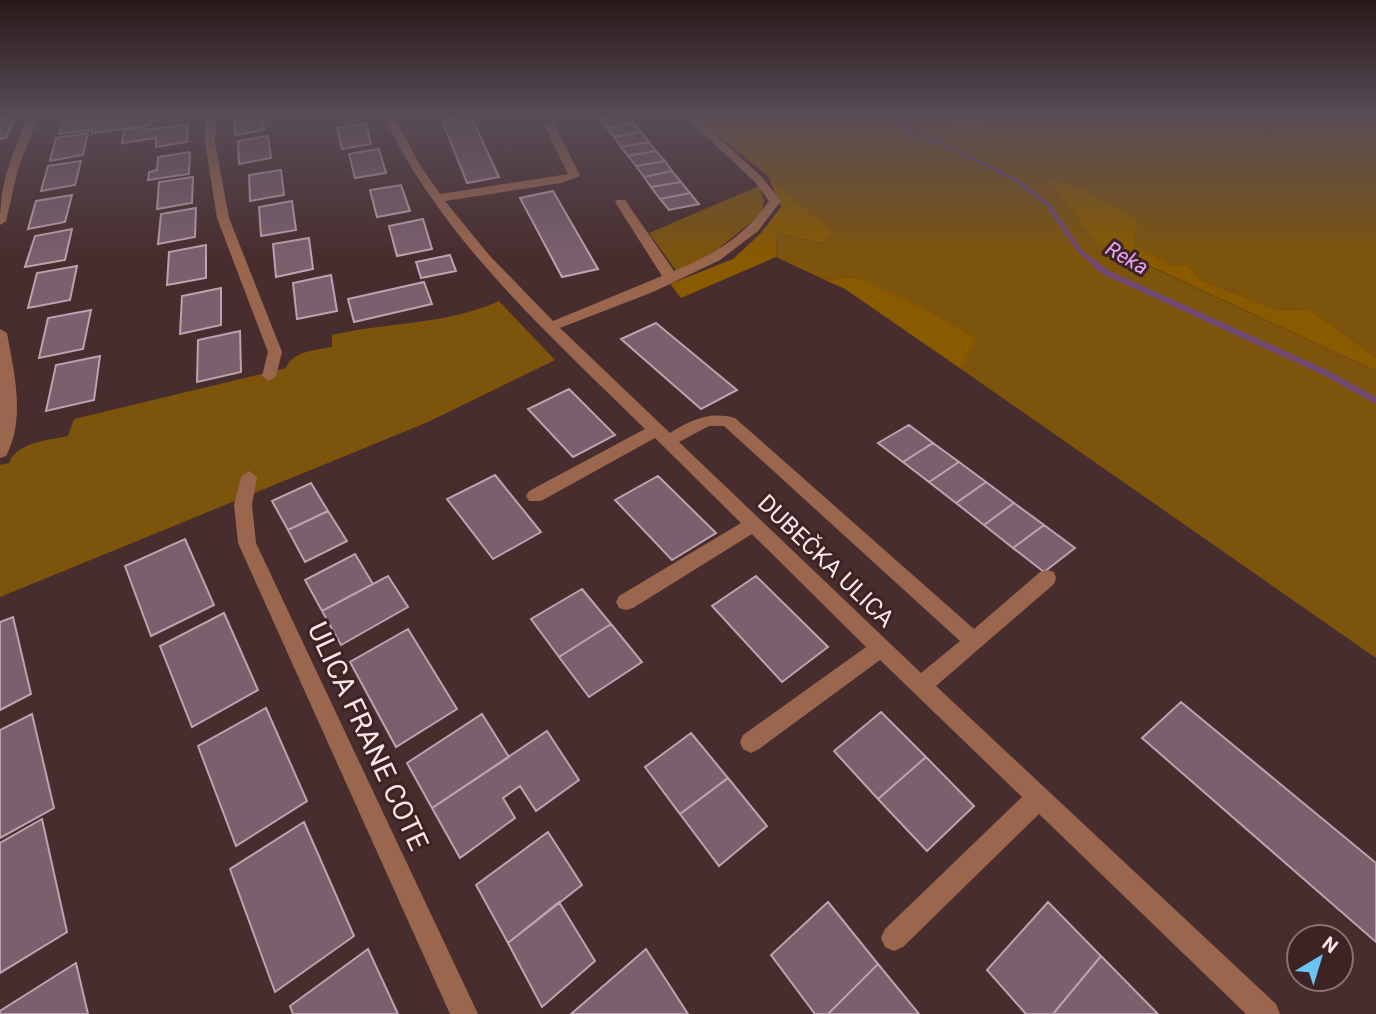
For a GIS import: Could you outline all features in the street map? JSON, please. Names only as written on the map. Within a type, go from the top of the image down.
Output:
[{"type":"street","points":[[0,221],[15,162]]},
{"type":"street","points":[[213,162],[223,218],[275,352],[269,376]]},
{"type":"street","name":"DUBEČKA ULICA","points":[[414,162],[481,256],[550,327],[1259,1011]]},
{"type":"street","points":[[439,198],[561,180],[574,175],[568,162]]},
{"type":"street","points":[[550,327],[648,289],[725,253],[762,224],[775,201],[758,179],[740,162]]},
{"type":"street","points":[[621,202],[668,272],[668,278]]},
{"type":"street","points":[[0,334],[9,420],[7,440],[0,452]]},
{"type":"street","points":[[535,496],[661,436],[709,419],[721,418],[729,422],[975,641]]},
{"type":"street","name":"ULICA FRANE COTE","points":[[249,477],[243,505],[247,543],[464,1014]]},
{"type":"street","points":[[626,602],[753,524]]},
{"type":"street","points":[[922,685],[1047,578]]},
{"type":"street","points":[[751,742],[881,648]]},
{"type":"street","points":[[894,938],[1037,799]]},
{"type":"shaded area","points":[[751,162],[1376,162],[1376,357],[1309,309],[1278,310],[1201,280],[1188,265],[1172,267],[1133,244],[1081,187],[1048,180],[1070,206],[1151,267],[1376,371],[1376,658],[961,369],[976,339],[853,277],[825,280],[776,257],[777,233],[819,243],[833,234]]},
{"type":"shaded area","points":[[768,176],[834,234],[820,243],[777,233],[776,257],[681,298],[670,284],[733,259],[761,233],[781,207]]},
{"type":"shaded area","points":[[1047,179],[1081,187],[1138,222],[1133,244],[1172,266],[1188,265],[1201,280],[1278,310],[1309,309],[1376,357],[1376,371],[1096,241]]},
{"type":"shaded area","points":[[759,186],[764,201],[762,213],[717,250],[677,272],[649,233]]},
{"type":"shaded area","points":[[853,277],[908,300],[977,339],[961,369],[845,289],[825,280]]},
{"type":"shaded area","points":[[499,301],[555,360],[428,422],[0,597],[0,465],[9,463],[19,450],[34,443],[68,436],[74,419],[286,368],[289,362],[299,355],[332,347],[332,335],[458,315]]},
{"type":"building","points":[[81,162],[75,185],[41,191],[48,166]]},
{"type":"building","points":[[158,162],[190,162],[189,174],[148,180],[149,172],[157,170]]},
{"type":"building","points":[[351,162],[383,162],[386,173],[355,178]]},
{"type":"building","points":[[459,162],[492,162],[499,177],[467,183]]},
{"type":"building","points":[[633,162],[657,162],[636,166]]},
{"type":"building","points":[[666,162],[672,171],[644,177],[636,166]]},
{"type":"building","points":[[281,170],[284,195],[250,201],[249,175]]},
{"type":"building","points":[[672,171],[681,182],[651,187],[644,177]]},
{"type":"building","points":[[193,177],[192,203],[157,209],[159,182]]},
{"type":"building","points":[[681,182],[690,193],[660,199],[651,187]]},
{"type":"building","points":[[401,185],[410,211],[377,217],[370,190]]},
{"type":"building","points":[[553,191],[598,269],[562,277],[520,198]]},
{"type":"building","points":[[690,193],[699,204],[669,210],[660,199]]},
{"type":"building","points":[[72,195],[65,222],[28,229],[36,201]]},
{"type":"building","points":[[292,201],[296,230],[261,236],[259,207]]},
{"type":"building","points":[[196,208],[195,237],[158,244],[161,214]]},
{"type":"building","points":[[423,219],[432,249],[397,256],[389,226]]},
{"type":"building","points":[[72,229],[65,260],[25,267],[35,236]]},
{"type":"building","points":[[309,238],[313,269],[276,277],[273,244]]},
{"type":"building","points":[[206,245],[206,278],[167,285],[169,252]]},
{"type":"building","points":[[450,255],[456,271],[421,278],[416,262]]},
{"type":"building","points":[[77,266],[70,300],[28,308],[37,273]]},
{"type":"building","points":[[331,275],[337,311],[297,319],[293,283]]},
{"type":"building","points":[[424,282],[432,304],[354,322],[348,299]]},
{"type":"building","points":[[221,288],[221,325],[180,334],[182,296]]},
{"type":"building","points":[[91,310],[83,349],[39,358],[48,318]]},
{"type":"building","points":[[656,323],[737,390],[701,409],[621,339]]},
{"type":"building","points":[[240,331],[241,372],[197,382],[198,340]]},
{"type":"building","points":[[100,356],[94,400],[46,411],[56,365]]},
{"type":"building","points":[[569,389],[615,435],[573,457],[528,409]]},
{"type":"building","points":[[909,425],[933,443],[903,462],[878,443]]},
{"type":"building","points":[[933,443],[959,462],[929,482],[903,462]]},
{"type":"building","points":[[959,462],[986,482],[956,503],[929,482]]},
{"type":"building","points":[[495,475],[541,532],[493,559],[447,499]]},
{"type":"building","points":[[658,476],[716,533],[672,560],[615,500]]},
{"type":"building","points":[[986,482],[1014,503],[984,525],[956,503]]},
{"type":"building","points":[[311,483],[328,511],[288,530],[272,501]]},
{"type":"building","points":[[1014,503],[1044,525],[1013,548],[984,525]]},
{"type":"building","points":[[328,511],[347,541],[305,562],[288,530]]},
{"type":"building","points":[[1044,525],[1075,548],[1044,572],[1013,548]]},
{"type":"building","points":[[185,539],[214,605],[151,636],[125,566]]},
{"type":"building","points":[[355,554],[373,584],[322,611],[305,580]]},
{"type":"building","points":[[388,576],[408,607],[341,645],[322,611]]},
{"type":"building","points":[[756,576],[828,647],[782,682],[712,606]]},
{"type":"building","points":[[582,589],[611,624],[559,657],[531,619]]},
{"type":"building","points":[[224,613],[258,690],[192,727],[160,646]]},
{"type":"building","points":[[13,617],[31,694],[0,710],[0,622]]},
{"type":"building","points":[[611,624],[642,662],[589,697],[559,657]]},
{"type":"building","points":[[408,629],[457,709],[396,747],[350,662]]},
{"type":"building","points":[[1181,702],[1376,863],[1376,942],[1355,923],[1142,738]]},
{"type":"building","points":[[266,708],[307,801],[236,846],[198,746]]},
{"type":"building","points":[[881,712],[926,757],[878,799],[834,751]]},
{"type":"building","points":[[32,714],[54,808],[0,838],[0,730]]},
{"type":"building","points":[[482,714],[509,757],[432,808],[407,763]]},
{"type":"building","points":[[547,731],[579,780],[536,811],[520,786],[503,798],[515,818],[460,858],[432,808]]},
{"type":"building","points":[[691,733],[728,778],[680,814],[645,767]]},
{"type":"building","points":[[926,757],[974,806],[927,851],[878,799]]},
{"type":"building","points":[[728,778],[767,826],[719,866],[680,814]]},
{"type":"building","points":[[42,819],[67,932],[0,973],[0,843]]},
{"type":"building","points":[[304,822],[354,936],[275,992],[230,869]]},
{"type":"building","points":[[548,832],[582,885],[508,943],[476,885]]},
{"type":"building","points":[[559,902],[595,961],[542,1007],[508,943]]},
{"type":"building","points":[[828,902],[878,964],[828,1014],[815,1014],[771,955]]},
{"type":"building","points":[[1048,902],[1101,956],[1053,1014],[1026,1014],[987,970]]},
{"type":"building","points":[[368,949],[398,1014],[293,1014],[290,1006]]},
{"type":"building","points":[[646,949],[688,1014],[571,1014]]},
{"type":"building","points":[[1101,956],[1158,1014],[1053,1014]]},
{"type":"building","points":[[76,963],[88,1014],[0,1014],[0,1011]]},
{"type":"building","points":[[878,964],[919,1014],[828,1014]]},
{"type":"waterway","name":"Reka","points":[[981,162],[1019,182],[1048,205],[1080,251],[1105,272],[1326,373],[1376,401]]}]
